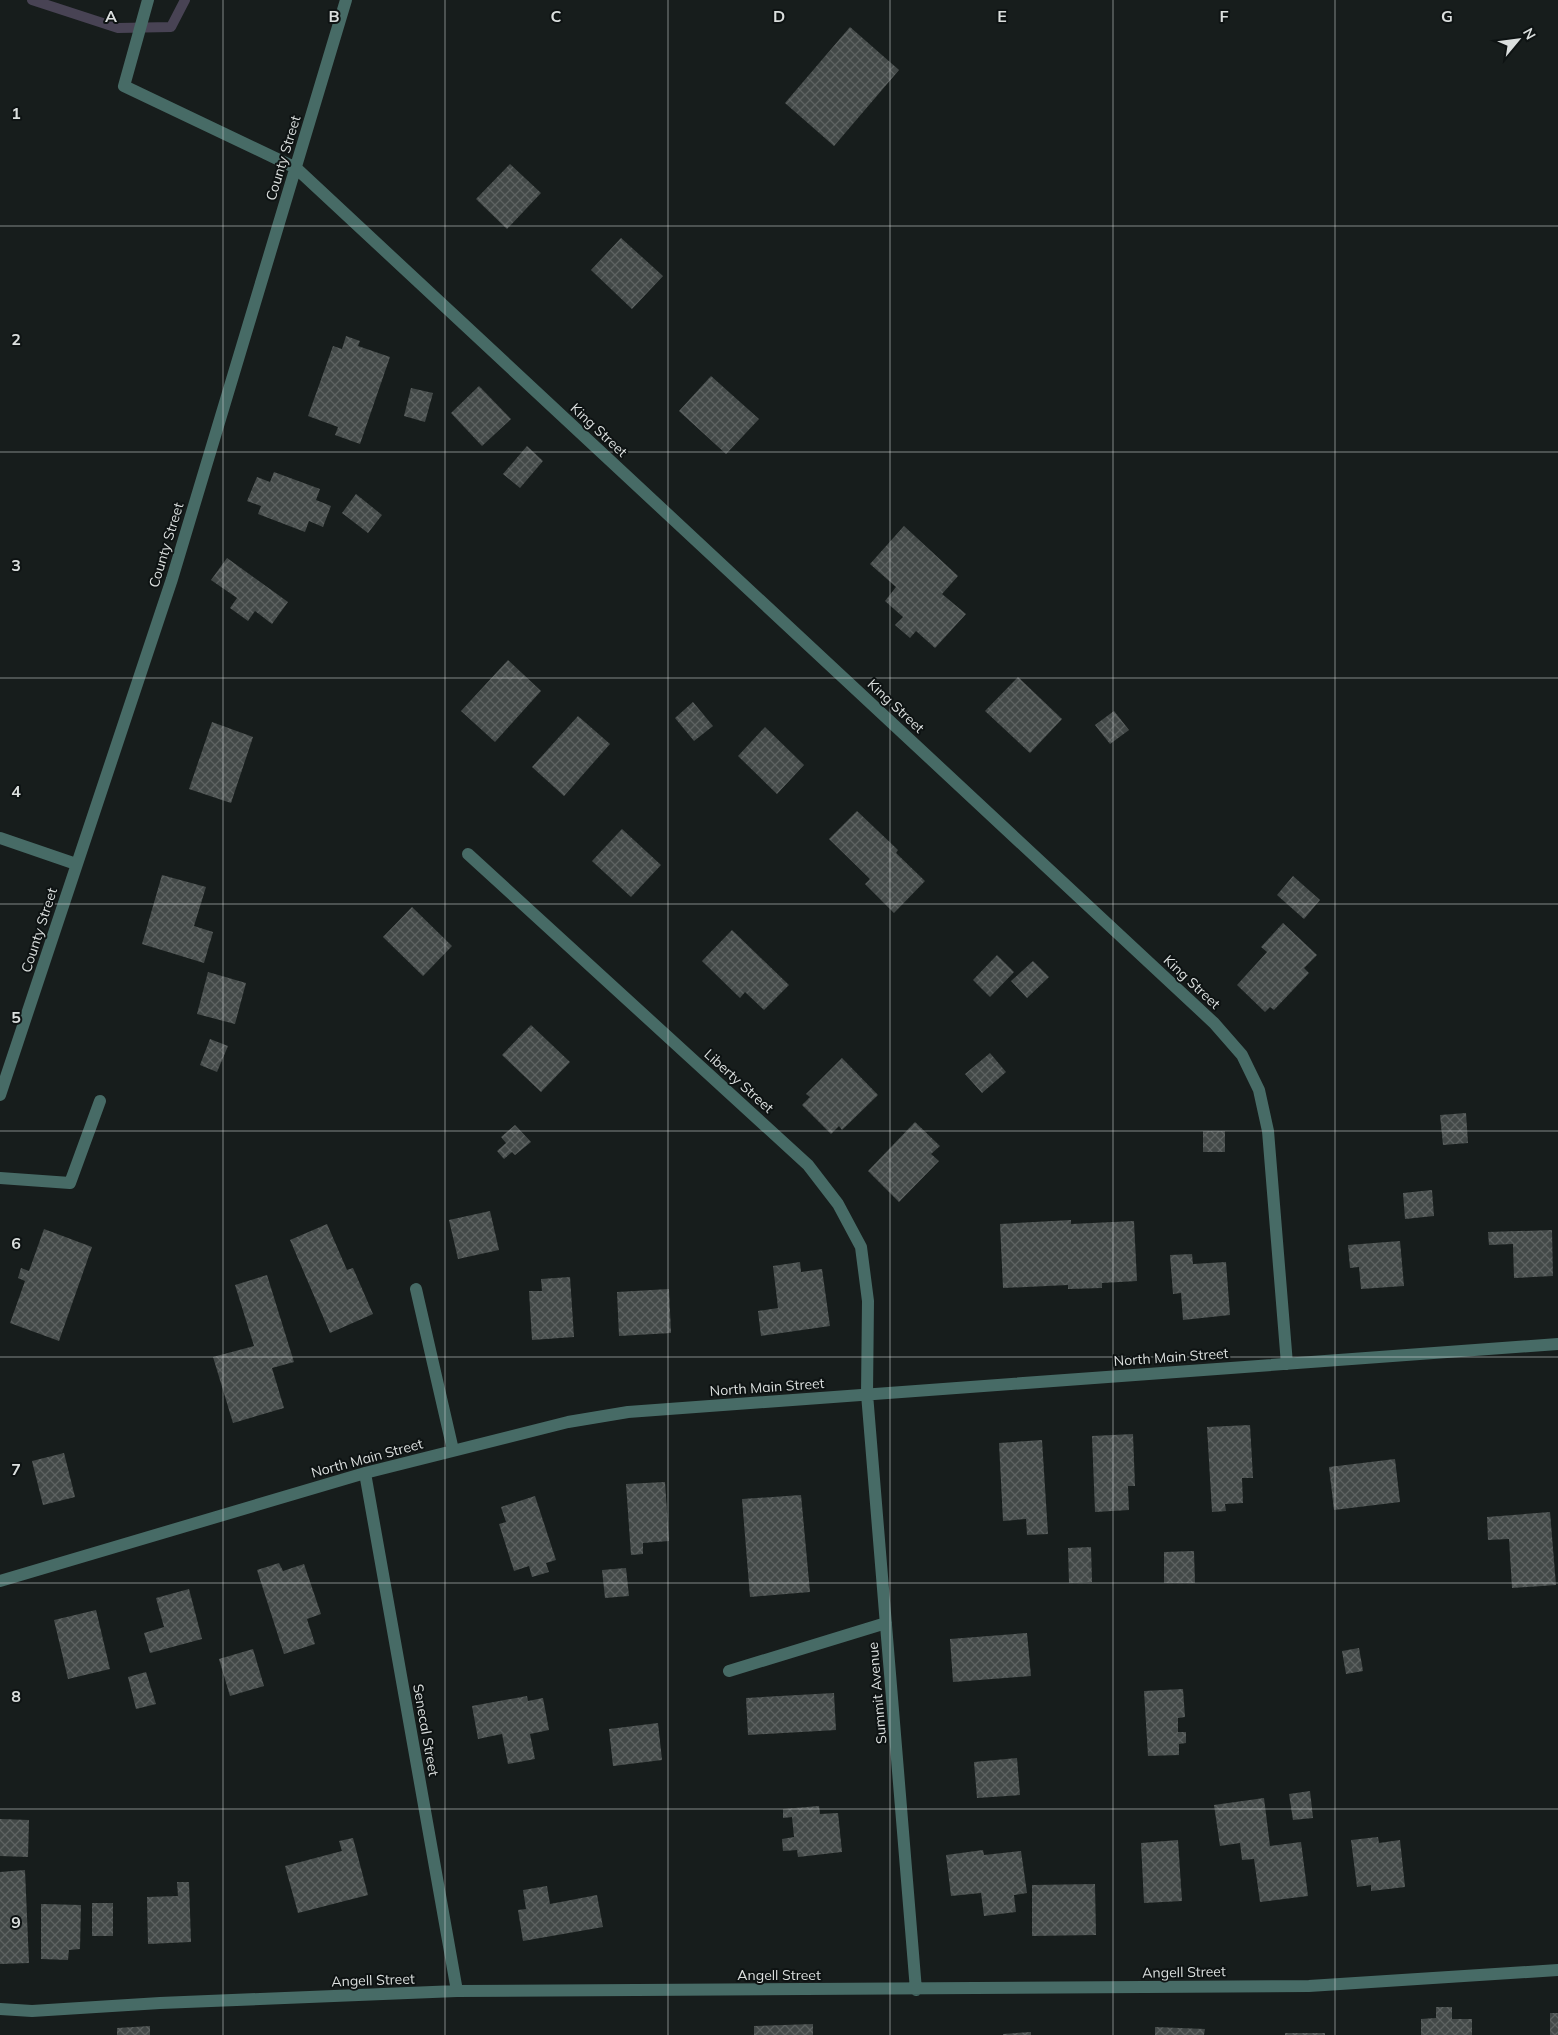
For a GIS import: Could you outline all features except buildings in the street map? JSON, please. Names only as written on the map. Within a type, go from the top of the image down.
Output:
[{"type":"street","name":"County Street","points":[[0,1095],[172,579],[346,0]]},
{"type":"street","name":"King Street","points":[[147,1],[124,86],[296,168],[1214,1023],[1242,1055],[1259,1090],[1268,1131],[1287,1364]]},
{"type":"street","points":[[0,838],[76,864]]},
{"type":"street","name":"Liberty Street","points":[[468,854],[808,1165],[838,1204],[861,1247],[868,1302],[868,1394]]},
{"type":"street","points":[[0,1178],[70,1184],[100,1101]]},
{"type":"street","points":[[416,1289],[453,1450]]},
{"type":"street","name":"North Main Street","points":[[0,1581],[365,1473],[568,1422],[628,1412],[1558,1344]]},
{"type":"street","name":"Summit Avenue","points":[[868,1394],[916,1990]]},
{"type":"street","name":"Senecal Street","points":[[365,1473],[456,1992]]},
{"type":"street","points":[[729,1671],[886,1623]]},
{"type":"street","name":"Angell Street","points":[[0,2009],[32,2012],[160,2003],[456,1992],[1309,1986],[1558,1970]]},
{"type":"waterway","points":[[32,0],[118,28],[171,27],[185,0]]}]
